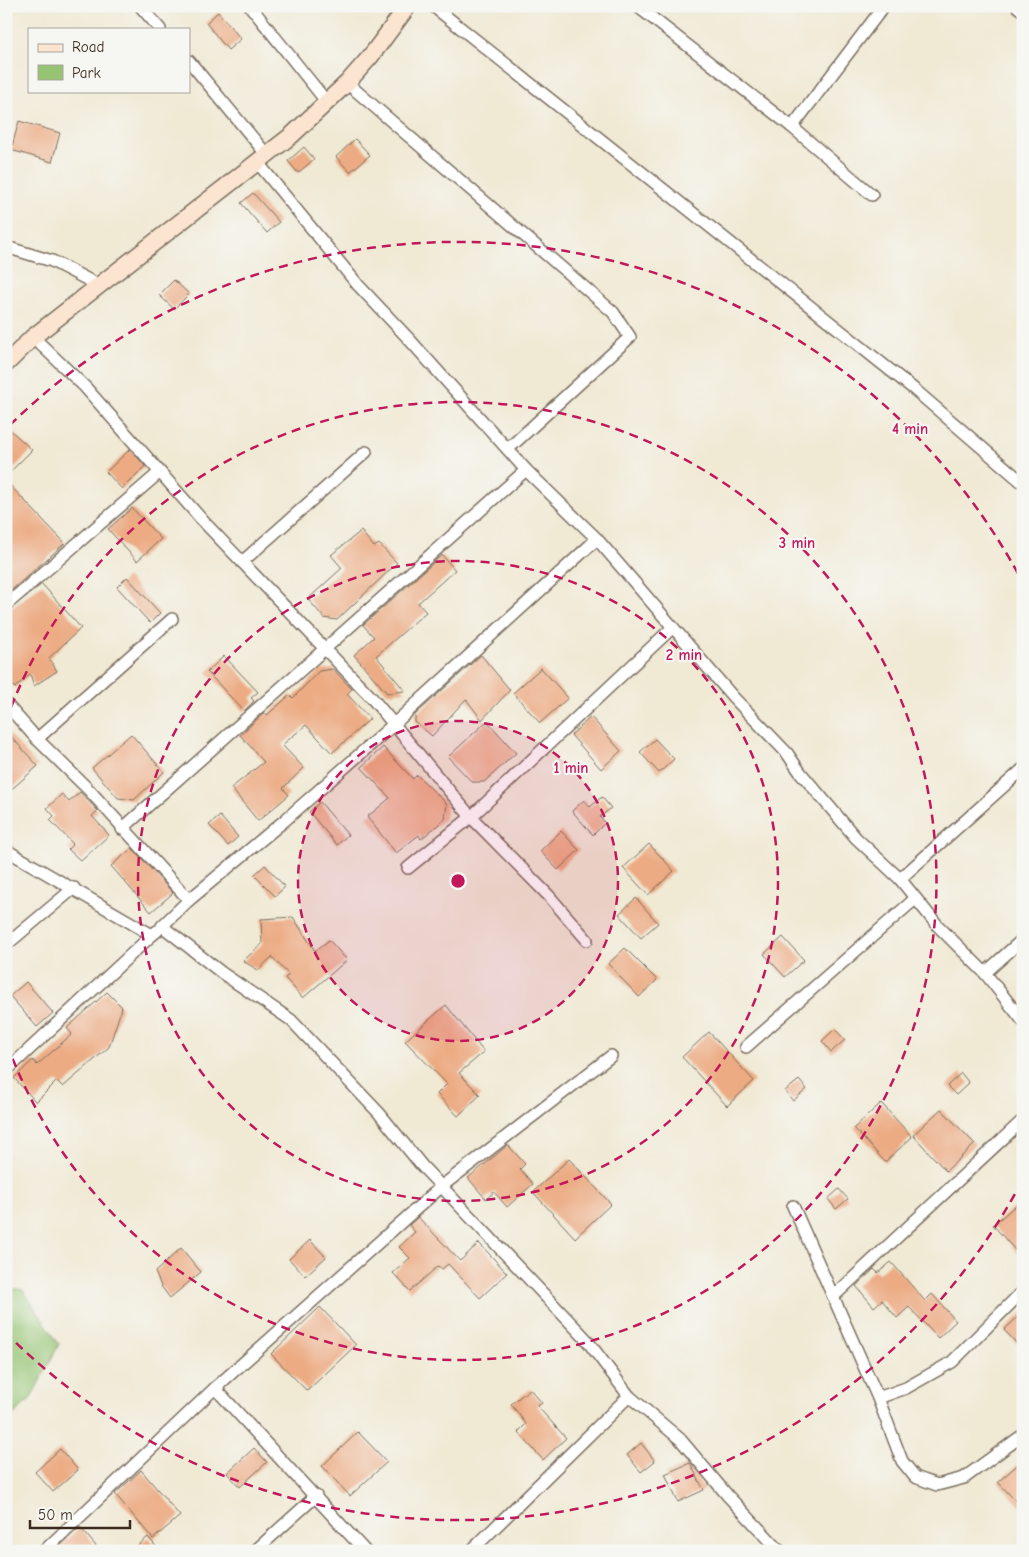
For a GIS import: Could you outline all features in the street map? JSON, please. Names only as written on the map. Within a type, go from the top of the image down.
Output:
[{"type":"main road","points":[[6,364],[33,337],[292,135],[347,83],[370,57],[408,6]]},
{"type":"street","points":[[140,6],[159,28]]},
{"type":"street","points":[[250,6],[326,101]]},
{"type":"street","points":[[433,6],[930,402],[1023,483]]},
{"type":"street","points":[[637,6],[792,127],[872,195]]},
{"type":"street","points":[[792,127],[884,6]]},
{"type":"street","points":[[1017,6],[1023,11]]},
{"type":"street","points":[[190,62],[358,285],[526,470],[597,539],[733,697],[776,740],[856,838],[900,879],[938,926],[985,973],[1023,1020]]},
{"type":"street","points":[[347,83],[613,312],[630,337],[508,449]]},
{"type":"street","points":[[6,246],[52,261],[98,285]]},
{"type":"street","points":[[33,337],[84,387],[242,562],[326,648],[394,724],[472,817],[548,896],[587,940]]},
{"type":"street","points":[[242,562],[366,452]]},
{"type":"street","points":[[122,829],[526,470]]},
{"type":"street","points":[[6,605],[160,472]]},
{"type":"street","points":[[6,1071],[189,900],[284,821],[394,724],[597,539]]},
{"type":"street","points":[[37,739],[172,618]]},
{"type":"street","points":[[408,868],[472,817],[672,628]]},
{"type":"street","points":[[6,704],[37,739],[89,790],[122,829],[189,900]]},
{"type":"street","points":[[900,879],[1023,769]]},
{"type":"street","points":[[6,850],[152,935]]},
{"type":"street","points":[[6,945],[74,888]]},
{"type":"street","points":[[746,1047],[915,898]]},
{"type":"street","points":[[162,926],[222,973],[291,1020],[379,1113],[422,1166],[586,1339],[629,1396],[680,1439],[733,1502],[780,1551]]},
{"type":"street","points":[[985,973],[1023,939]]},
{"type":"street","points":[[44,1551],[214,1388],[442,1186],[611,1056]]},
{"type":"street","points":[[834,1296],[1023,1120]]},
{"type":"street","points":[[793,1206],[878,1398],[902,1461],[915,1477],[937,1485],[964,1478],[1023,1435]]},
{"type":"street","points":[[878,1398],[906,1388],[952,1362],[1023,1291]]},
{"type":"street","points":[[214,1388],[365,1551]]},
{"type":"street","points":[[470,1551],[629,1396]]},
{"type":"street","points":[[255,1551],[316,1496]]},
{"type":"green space","points":[[6,1287],[23,1290],[59,1344],[31,1398],[6,1422]]},
{"type":"building","points":[[218,12],[241,39],[228,50],[206,23]]},
{"type":"building","points":[[19,121],[60,133],[52,162],[11,150]]},
{"type":"building","points":[[355,139],[370,155],[350,172],[336,157]]},
{"type":"building","points":[[304,147],[314,159],[298,173],[288,161]]},
{"type":"building","points":[[253,193],[279,222],[267,233],[241,203]]},
{"type":"building","points":[[174,280],[189,294],[174,309],[159,295]]},
{"type":"building","points":[[6,426],[32,450],[6,476]]},
{"type":"building","points":[[130,449],[145,466],[122,489],[106,472]]},
{"type":"building","points":[[6,481],[65,543],[6,595]]},
{"type":"building","points":[[132,508],[161,539],[137,561],[108,529]]},
{"type":"building","points":[[361,531],[374,547],[379,544],[397,563],[337,620],[324,618],[308,599],[342,568],[331,555]]},
{"type":"building","points":[[442,555],[455,570],[418,603],[426,612],[376,656],[405,691],[387,693],[354,655],[374,637],[363,625]]},
{"type":"building","points":[[127,577],[160,613],[150,623],[117,587]]},
{"type":"building","points":[[42,584],[81,628],[49,658],[57,671],[34,686],[30,674],[15,688],[6,678],[6,612]]},
{"type":"building","points":[[481,655],[510,690],[482,720],[466,699],[432,736],[415,722],[415,715]]},
{"type":"building","points":[[224,656],[258,692],[251,698],[254,701],[244,711],[207,672]]},
{"type":"building","points":[[541,668],[568,698],[540,723],[513,693]]},
{"type":"building","points":[[333,669],[352,689],[347,694],[370,719],[332,753],[306,725],[282,745],[304,768],[283,788],[289,795],[258,821],[231,788],[264,762],[240,735],[264,713],[267,715],[290,695],[293,698],[319,671]]},
{"type":"building","points":[[591,717],[621,751],[601,769],[571,735]]},
{"type":"building","points":[[487,721],[516,753],[484,782],[472,782],[448,757]]},
{"type":"building","points":[[6,731],[38,766],[6,794]]},
{"type":"building","points":[[131,734],[164,772],[134,800],[118,798],[92,768]]},
{"type":"building","points":[[655,739],[674,759],[659,773],[640,752]]},
{"type":"building","points":[[383,747],[413,779],[417,775],[447,804],[445,819],[421,839],[419,835],[396,853],[367,817],[390,798],[361,767]]},
{"type":"building","points":[[80,792],[98,811],[92,816],[109,835],[81,861],[68,849],[73,844],[50,820],[54,816],[47,808],[62,794],[69,802]]},
{"type":"building","points":[[602,797],[611,808],[600,817],[605,823],[593,835],[572,811],[584,800],[590,807]]},
{"type":"building","points":[[320,802],[348,835],[337,845],[309,812]]},
{"type":"building","points":[[220,816],[238,837],[228,846],[209,825]]},
{"type":"building","points":[[561,831],[579,850],[558,870],[540,851]]},
{"type":"building","points":[[649,844],[674,871],[648,895],[623,868]]},
{"type":"building","points":[[132,848],[173,893],[151,912],[111,866]]},
{"type":"building","points":[[265,865],[285,887],[275,896],[254,875]]},
{"type":"building","points":[[636,898],[658,923],[641,938],[619,914]]},
{"type":"building","points":[[293,917],[315,951],[329,940],[347,960],[303,998],[285,978],[289,975],[272,957],[258,970],[243,961],[262,944],[261,919]]},
{"type":"building","points":[[783,937],[804,960],[785,977],[764,954]]},
{"type":"building","points":[[625,948],[657,980],[639,997],[608,964]]},
{"type":"building","points":[[26,982],[53,1013],[37,1027],[10,996]]},
{"type":"building","points":[[107,992],[122,1007],[109,1047],[63,1087],[57,1081],[36,1102],[14,1078],[33,1060],[37,1065],[72,1034],[67,1028]]},
{"type":"building","points":[[446,1005],[484,1052],[459,1073],[480,1095],[458,1116],[437,1094],[447,1084],[405,1041]]},
{"type":"building","points":[[835,1029],[845,1040],[831,1052],[822,1041]]},
{"type":"building","points":[[709,1032],[754,1081],[727,1106],[682,1057]]},
{"type":"building","points":[[961,1073],[969,1083],[956,1095],[947,1086]]},
{"type":"building","points":[[799,1080],[807,1089],[793,1101],[785,1091]]},
{"type":"building","points":[[881,1103],[912,1137],[885,1162],[854,1128]]},
{"type":"building","points":[[941,1109],[975,1144],[946,1171],[913,1135]]},
{"type":"building","points":[[508,1145],[525,1164],[520,1169],[533,1184],[507,1207],[494,1192],[486,1199],[468,1178]]},
{"type":"building","points":[[569,1159],[611,1204],[575,1238],[533,1192]]},
{"type":"building","points":[[839,1189],[848,1199],[836,1209],[828,1199]]},
{"type":"building","points":[[1023,1199],[1023,1259],[993,1225]]},
{"type":"building","points":[[418,1217],[460,1261],[479,1243],[507,1273],[480,1298],[448,1264],[442,1269],[438,1266],[410,1291],[393,1273],[410,1258],[399,1247],[415,1232],[409,1225]]},
{"type":"building","points":[[310,1240],[326,1257],[305,1276],[289,1259]]},
{"type":"building","points":[[181,1248],[201,1272],[170,1298],[161,1286],[155,1272]]},
{"type":"building","points":[[891,1262],[925,1301],[932,1294],[956,1321],[938,1338],[909,1307],[897,1318],[882,1300],[874,1307],[856,1286],[874,1269],[878,1273]]},
{"type":"building","points":[[320,1307],[356,1345],[307,1391],[271,1354]]},
{"type":"building","points":[[1023,1312],[1023,1350],[1004,1330]]},
{"type":"building","points":[[530,1389],[542,1403],[537,1406],[566,1438],[543,1460],[518,1432],[526,1424],[511,1404]]},
{"type":"building","points":[[358,1432],[387,1462],[350,1496],[322,1466]]},
{"type":"building","points":[[641,1443],[655,1461],[641,1472],[627,1455]]},
{"type":"building","points":[[254,1448],[267,1462],[240,1487],[227,1473]]},
{"type":"building","points":[[60,1449],[78,1470],[53,1492],[35,1472]]},
{"type":"building","points":[[1023,1460],[1023,1509],[998,1482]]},
{"type":"building","points":[[690,1463],[704,1490],[678,1502],[665,1474]]},
{"type":"building","points":[[141,1470],[180,1516],[153,1539],[115,1494]]},
{"type":"building","points":[[80,1527],[100,1551],[55,1551]]},
{"type":"building","points":[[148,1537],[160,1551],[132,1551]]}]
